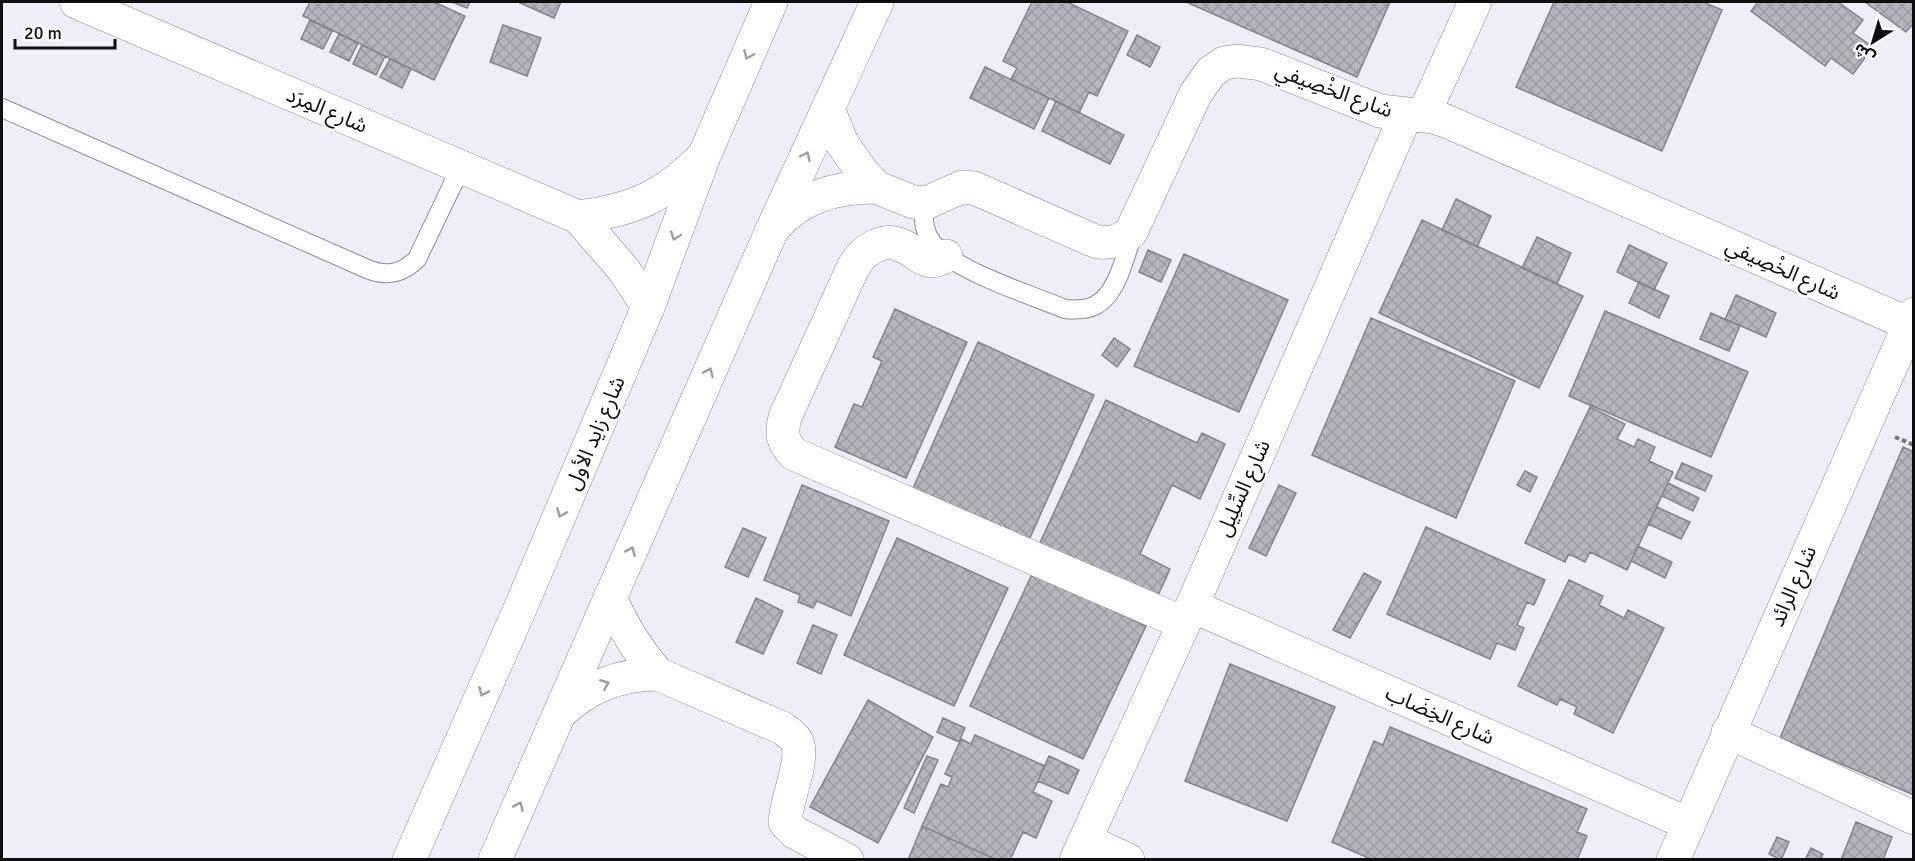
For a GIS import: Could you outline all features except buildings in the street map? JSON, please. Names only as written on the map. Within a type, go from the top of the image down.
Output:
[{"type":"street","name":"شارع المِرَد","points":[[76,2],[578,217],[624,270],[648,307]]},
{"type":"street","name":"شارع زايد الأول","points":[[409,860],[519,611],[648,307],[704,156],[771,2]]},
{"type":"street","points":[[495,860],[772,230],[878,2]]},
{"type":"street","name":"شارع السِّلِيل","points":[[1080,850],[1415,116],[1475,2]]},
{"type":"street","name":"شارع الخْصِيفي","points":[[926,203],[962,187],[974,188],[1097,242],[1120,241],[1131,232],[1138,219],[1196,93],[1211,72],[1224,63],[1238,61],[1260,64],[1380,111],[1446,121],[1911,319]]},
{"type":"street","points":[[828,109],[842,143],[876,187],[913,202],[926,203]]},
{"type":"street","points":[[578,217],[635,206],[684,177],[704,156]]},
{"type":"street","points":[[772,230],[783,216],[817,196],[836,190],[876,187]]},
{"type":"street","name":"شارع الخِضَاب","points":[[946,256],[932,261],[892,243],[880,244],[861,254],[785,417],[783,438],[786,446],[794,454],[1689,824]]},
{"type":"street","name":"شارع الرائد","points":[[1673,860],[1911,319]]},
{"type":"street","points":[[610,597],[635,646],[658,674]]},
{"type":"street","points":[[560,713],[573,701],[604,683],[640,674],[658,674],[782,728],[793,735],[798,744],[799,756],[785,822],[794,832],[847,860]]},
{"type":"street","points":[[1728,732],[1914,818]]},
{"type":"street","points":[[1080,850],[1128,860]]},
{"type":"lane","points":[[2,108],[375,272],[387,274],[399,272],[409,267],[417,259],[460,167]]},
{"type":"lane","points":[[926,203],[923,213],[926,233],[946,256],[975,272],[1065,309],[1080,310],[1095,306],[1105,298],[1114,285],[1138,219]]}]
